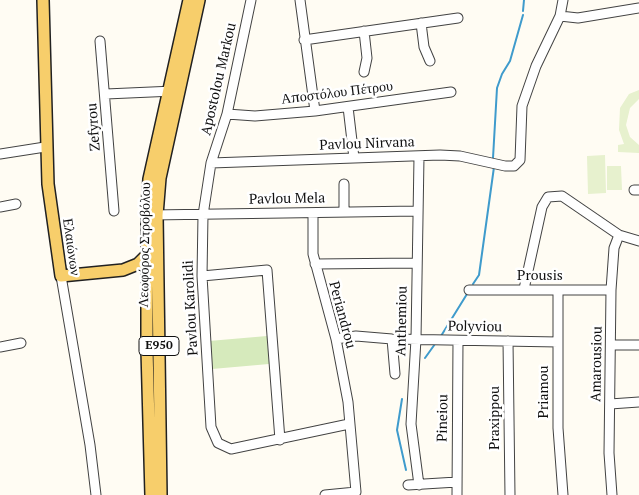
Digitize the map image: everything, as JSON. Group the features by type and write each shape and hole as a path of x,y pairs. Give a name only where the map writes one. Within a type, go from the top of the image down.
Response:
{"main road":[{"name":"Ελαιώνων","path":"43,0 45,147 53,229 61,276"},
{"name":"Λεωφόρος Στροβόλου","path":"173,91 188,0"},
{"name":"Λεωφόρος Στροβόλου","path":"151,495 155,476 150,179 173,91 200,0"},
{"name":"Λεωφόρος Στροβόλου","path":"152,215 146,256 146,281 155,476 161,495"},
{"path":"123,270 138,264 146,256"},
{"path":"61,276 123,270 135,272 146,281"},
{"name":"E950","path":"146,495 155,476"},
{"name":"E950","path":"155,476 165,495"}],"street":[{"name":"Apostolou Markou","path":"211,163 227,114 251,0"},
{"path":"300,0 315,111"},
{"path":"563,0 560,16 578,18 639,8"},
{"name":"Pavlou Nirvana","path":"211,163 460,156 505,166 514,166 520,160 522,106 533,72 560,16"},
{"path":"304,40 458,18"},
{"path":"421,23 424,47 430,61"},
{"path":"364,31 367,58 364,72"},
{"name":"Zefyrou","path":"100,41 106,94 114,211"},
{"path":"106,94 173,91"},
{"name":"Αποστόλου Πέτρου","path":"227,114 255,116 315,111 451,92"},
{"path":"348,107 354,158"},
{"path":"0,154 45,147"},
{"name":"Anthemiou","path":"419,157 416,339 411,424 419,485"},
{"name":"Pavlou Karolidi","path":"211,163 203,215 202,276 212,427 215,439 224,447 232,449 280,440"},
{"path":"344,184 344,212"},
{"path":"524,289 542,207 548,197 556,195 566,199 619,236 639,242"},
{"path":"0,207 16,204"},
{"name":"Pavlou Mela","path":"152,215 417,211"},
{"name":"Periandrou","path":"313,213 312,243 336,339 348,402 356,492 325,495"},
{"name":"Amarousiou","path":"612,495 609,453 611,290 614,248 619,236"},
{"path":"316,264 416,263"},
{"path":"202,276 267,270 280,440 349,424"},
{"name":"Ελαιώνων","path":"61,276 90,445 96,495"},
{"name":"Prousis","path":"469,290 611,290"},
{"name":"Priamou","path":"558,290 558,428 563,495"},
{"name":"Polyviou","path":"336,339 356,336 392,339 558,342"},
{"path":"392,339 395,374"},
{"name":"Pineiou","path":"457,495 458,340"},
{"name":"Praxippou","path":"508,341 510,495"},
{"path":"0,347 22,343"},
{"path":"611,344 639,345"},
{"path":"610,404 639,402"},
{"path":"408,485 456,482"}],"green space":[{"path":"639,90 639,99 630,108 626,125 630,137 639,145 639,153 618,152 618,145 624,144 619,130 620,108 629,94"},
{"path":"605,155 606,193 588,194 587,156"},
{"path":"607,166 621,166 622,190 607,190"},
{"path":"267,336 269,364 212,369 209,341"}],"waterway":[{"path":"523,11 524,0"},
{"path":"493,158 497,88 502,74 510,61 523,15"},
{"path":"473,284 479,275 494,167"},
{"path":"441,336 467,294"},
{"path":"425,358 435,344"},
{"path":"402,399 397,430 406,470"}]}
